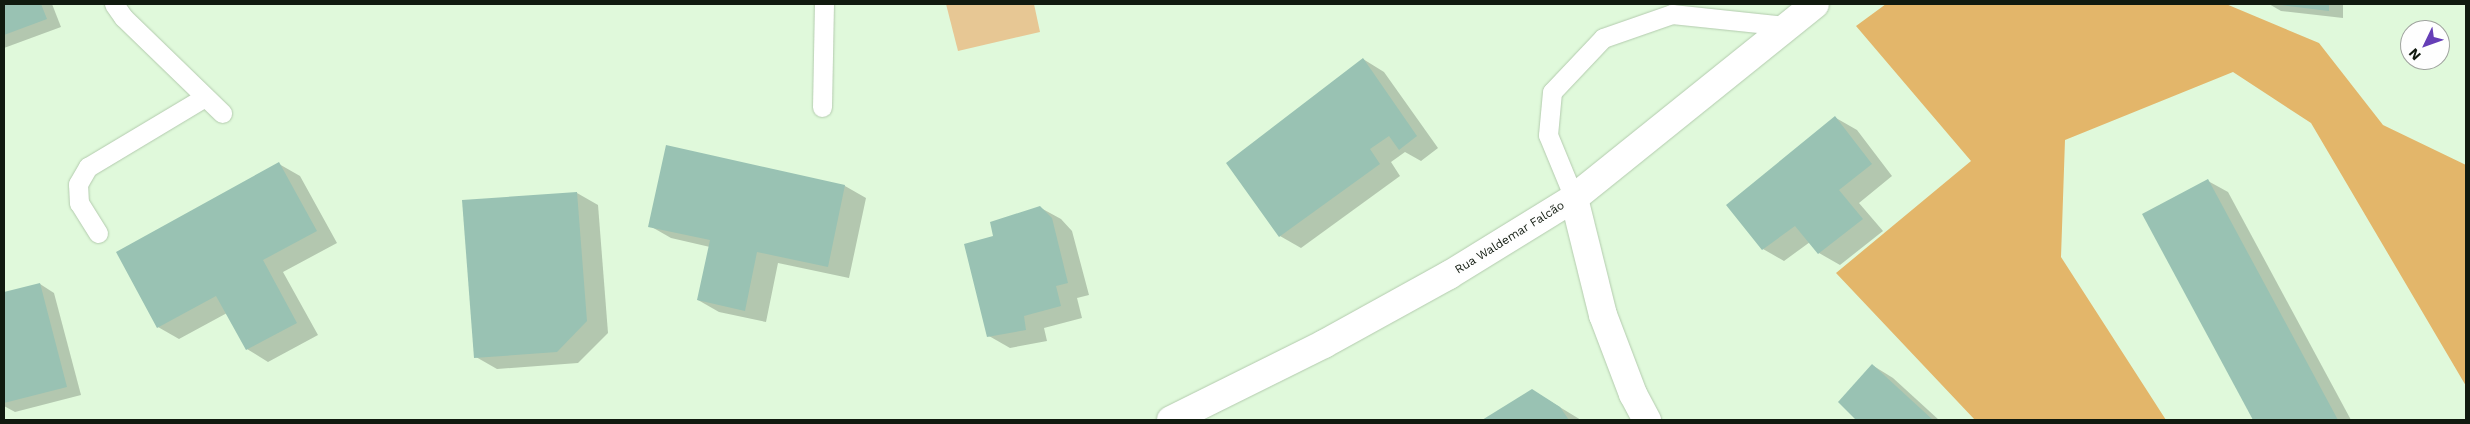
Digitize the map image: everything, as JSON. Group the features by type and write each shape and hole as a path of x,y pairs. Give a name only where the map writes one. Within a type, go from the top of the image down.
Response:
{"street":[{"name":"Rua Waldemar Falcão","path":"1171,420 1324,344 1448,275 1574,198 1815,4"},
{"path":"1574,198 1603,315 1633,394 1647,420"}],"lane":[{"path":"114,4 123,17 222,113"},
{"path":"822,108 824,4"},
{"path":"1574,198 1548,135 1552,92 1604,38 1667,9 1788,26"},
{"path":"98,233 79,203 78,184 88,167 205,97"}],"shaded area":[{"path":"946,4 1034,4 1040,32 958,51"},
{"path":"1886,4 2226,4 2319,43 2383,125 2466,165 2466,386 2311,123 2233,72 2065,140 2061,257 2166,420 1975,420 1836,273 1971,161 1856,26"}],"building":[{"path":"4,4 41,4 47,19 4,35"},
{"path":"2329,4 2329,11 2281,5"},
{"path":"1363,58 1417,136 1399,150 1389,136 1370,149 1380,164 1279,237 1226,163"},
{"path":"1835,116 1872,164 1839,190 1863,219 1818,254 1795,226 1762,250 1726,205"},
{"path":"666,145 845,185 828,267 757,252 745,311 697,300 710,240 648,227"},
{"path":"279,162 317,231 263,260 297,323 246,350 216,296 157,328 116,252"},
{"path":"2208,179 2338,420 2253,420 2142,214"},
{"path":"577,192 587,321 557,352 474,358 462,200"},
{"path":"1040,206 1052,218 1068,283 1056,286 1061,306 1024,316 1026,330 987,337 964,244 993,236 990,222"},
{"path":"40,283 67,387 4,403 4,292"},
{"path":"1872,364 1933,420 1856,420 1838,402"},
{"path":"1532,389 1560,407 1569,420 1482,420"}]}
